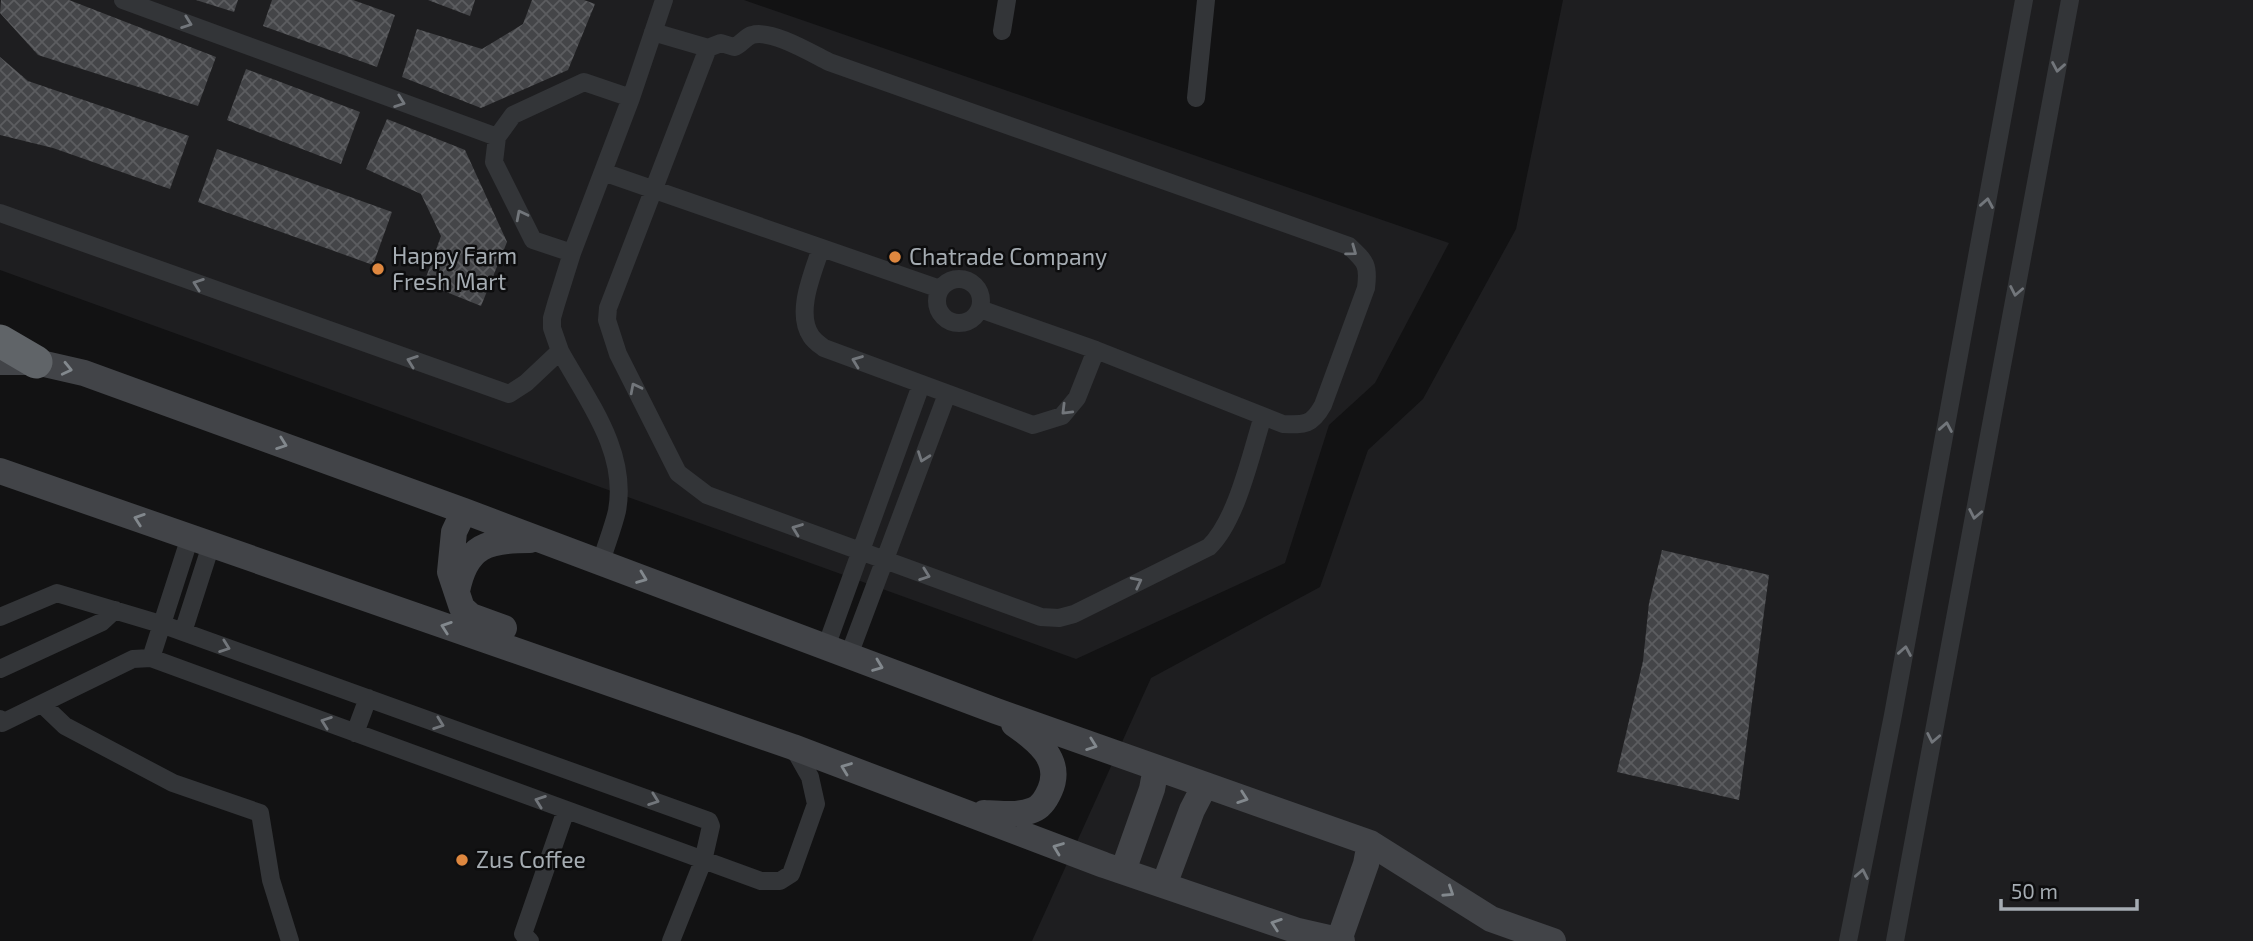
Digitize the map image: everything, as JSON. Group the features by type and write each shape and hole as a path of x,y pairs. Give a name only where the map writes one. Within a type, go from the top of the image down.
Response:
{"highway":[{"path":"0,341 36,362"}],"street":[{"path":"123,0 497,137"},
{"path":"601,562 617,510 618,466 609,439 560,351 552,328 552,318 572,253 631,98 663,0"},
{"path":"1002,31 1007,0"},
{"path":"1196,98 1206,0"},
{"path":"1848,941 1893,715 2024,0"},
{"path":"1895,941 2070,0"},
{"path":"653,32 708,48 721,44 734,47 752,35 763,34 829,62 1349,246 1364,260 1368,271 1366,288 1324,405 1316,418 1302,425 1283,424 1096,350 980,309"},
{"path":"708,48 608,308 607,320 618,354 678,473 707,495 1041,617 1059,618 1074,614 1209,547 1219,537 1228,520 1263,416"},
{"path":"572,253 533,240 494,162 497,137 513,115 584,82 631,98"},
{"path":"603,172 940,289"},
{"path":"0,213 509,394 560,351"},
{"path":"821,248 808,291 804,318 811,337 824,348 921,386 1033,425 1048,422 1062,416 1077,398 1096,350"},
{"path":"953,280 969,282 979,293 980,309 965,323 950,321 941,314 937,305 940,289 953,280"},
{"path":"0,362 36,362 84,373 464,511 996,711 1370,843 1408,864 1491,919 1553,941"},
{"path":"838,651 861,553 921,386"},
{"path":"838,651 883,560 947,394"},
{"path":"0,471 793,747 961,812 1298,931 1340,941 1366,864 1370,843"},
{"path":"464,511 454,532 450,572 461,608 471,616 661,688 675,695 696,713"},
{"path":"457,593 465,565 476,551 502,540 542,541"},
{"path":"151,658 161,624 200,541"},
{"path":"183,632 200,541"},
{"path":"0,617 57,593 161,624 709,821 711,827 703,861 671,941"},
{"path":"0,669 103,622 115,610"},
{"path":"1,722 43,705 133,659 151,658 761,881 780,881 791,874 816,804 810,777 793,747"},
{"path":"355,733 368,698"},
{"path":"43,705 65,726 173,783 260,813 271,880 290,941"},
{"path":"961,812 1009,814 1035,810 1046,799 1052,786 1052,759 1028,734 996,711"},
{"path":"1123,871 1152,789 1156,768"},
{"path":"1164,885 1192,810 1206,785"},
{"path":"530,941 523,934 566,810"}],"shaded area":[{"path":"0,0 744,0 1449,243 1375,383 1329,425 1285,563 1076,659 0,270"},
{"path":"1563,0 2253,0 2253,941 1032,941 1151,678 1320,587 1368,450 1423,399 1516,229"}],"building":[{"path":"1,0 69,0 216,57 198,106 38,55 0,13"},
{"path":"196,0 238,0 234,12"},
{"path":"272,0 353,0 395,15 377,67 263,26"},
{"path":"428,0 475,0 470,16"},
{"path":"532,0 584,0 595,4 568,70 481,108 402,77 417,29 482,49 523,24"},
{"path":"0,57 28,81 189,136 170,189 53,148 0,135"},
{"path":"246,69 360,112 341,164 227,120"},
{"path":"387,119 465,150 507,242 481,306 424,283 441,236 421,194 366,169"},
{"path":"217,149 392,212 373,265 198,202"},
{"path":"1662,550 1769,575 1739,800 1617,772 1643,661 1649,603"}],"place":[{"name":"Chatrade Company","path":"895,257"},
{"name":"Happy Farm Fresh Mart","path":"378,269"},
{"name":"Zus Coffee","path":"462,860"}]}
